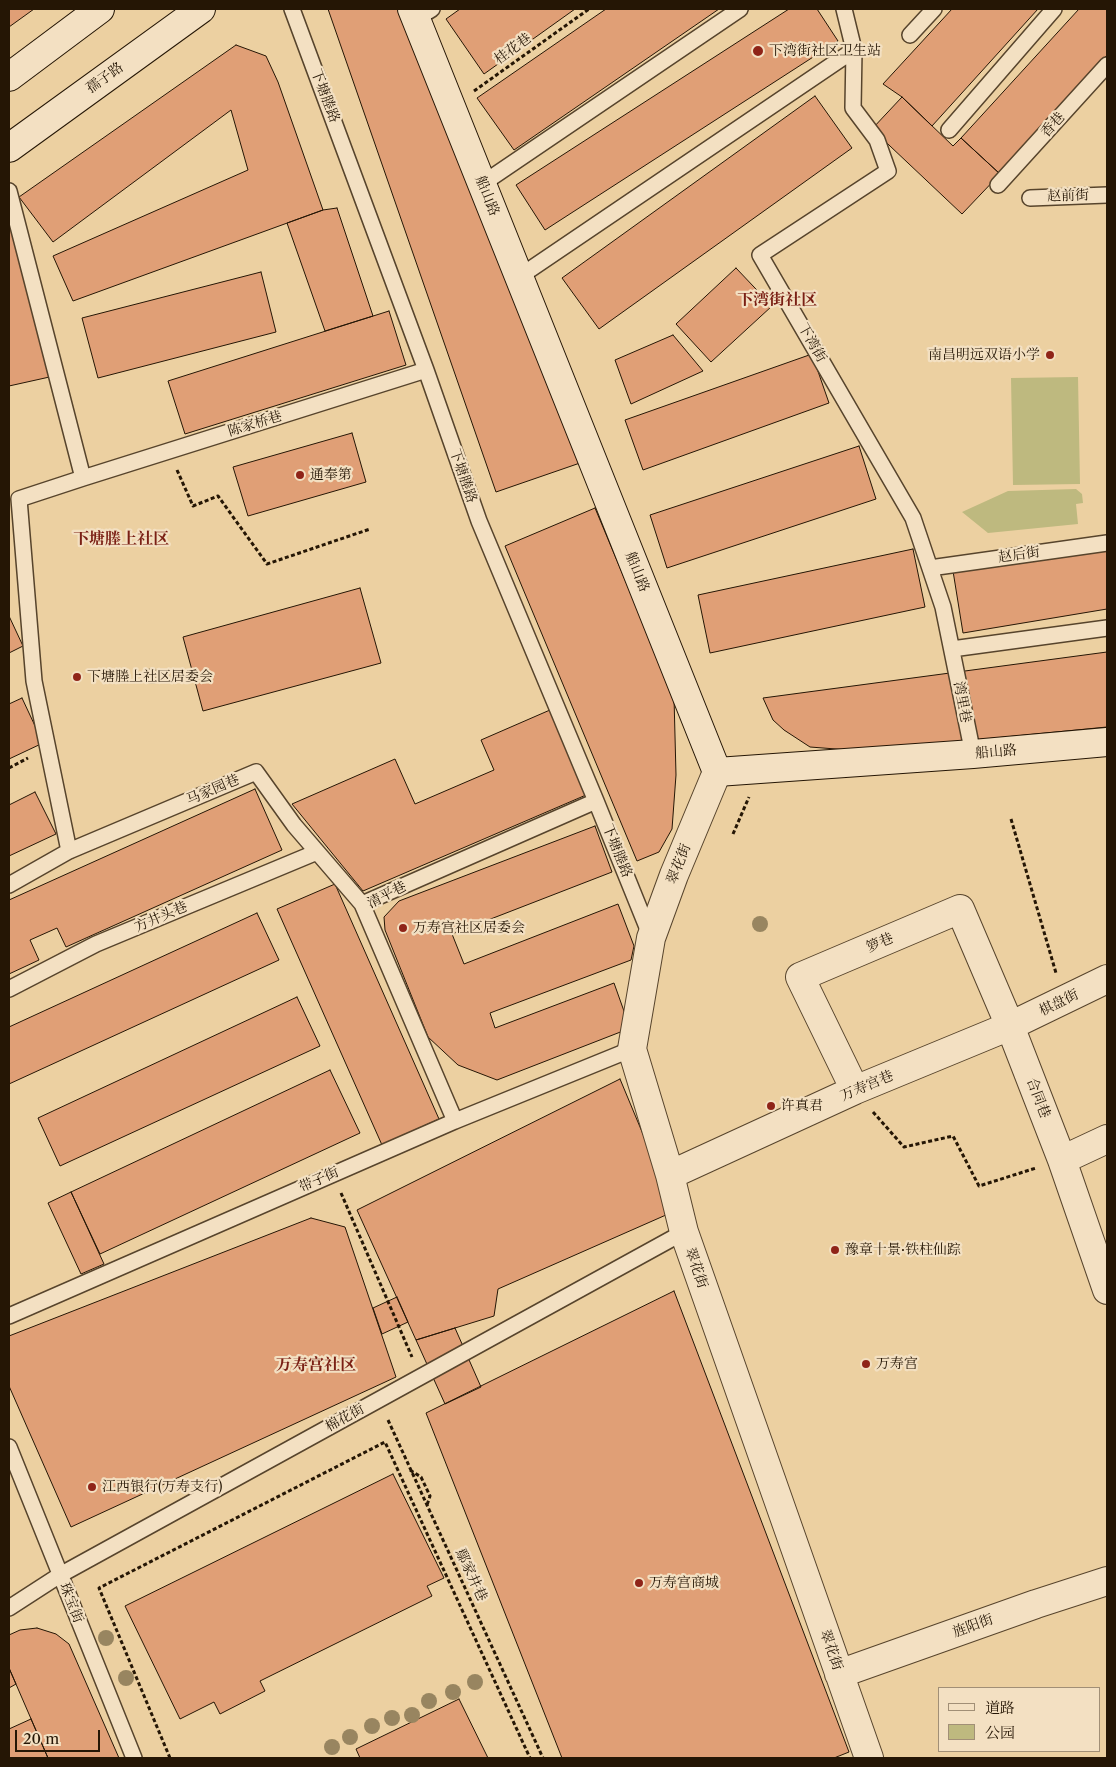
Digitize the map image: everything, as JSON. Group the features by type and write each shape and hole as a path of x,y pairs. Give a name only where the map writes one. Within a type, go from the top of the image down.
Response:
{"street":[{"path":"9,77 100,9"},
{"name":"孺子路","path":"9,148 201,9"},
{"name":"船山路","path":"420,12 451,107 717,772 973,754 1107,742"},
{"name":"翠花街","path":"717,772 684,879 651,938 632,1049 670,1175 684,1232 869,1758"},
{"name":"箩巷","path":"855,1090 800,977 960,909"},
{"name":"合同巷","path":"960,909 1010,1026 1062,1160 1107,1290"},
{"name":"棋盘街","path":"1010,1026 1107,979"},
{"name":"万寿宫巷","path":"670,1175 855,1090 1010,1026"},
{"path":"1062,1160 1107,1140"},
{"name":"旌阳街","path":"839,1674 1107,1580"}],"lane":[{"name":"下塘塍路","path":"292,9 426,370 479,521 651,938"},
{"path":"482,184 740,9"},
{"name":"下湾街","path":"844,9 854,50 853,108 877,140 888,170 760,255 913,518 943,607 952,649"},
{"path":"910,36 934,9"},
{"path":"950,130 1054,9"},
{"path":"519,277 854,50"},
{"name":"香巷","path":"998,185 1107,65"},
{"path":"9,191 83,478"},
{"name":"赵前街","path":"1030,198 1107,195"},
{"name":"陈家桥巷","path":"70,852 34,681 19,499 426,370"},
{"name":"赵后街","path":"930,568 1107,543"},
{"path":"952,649 1107,628"},
{"name":"湾里巷","path":"952,649 973,754"},
{"name":"马家园巷","path":"9,885 70,852 256,772 294,825 362,904"},
{"name":"清平巷","path":"455,1121 362,904 596,801"},
{"name":"方井头巷","path":"9,989 96,944 317,852"},
{"name":"带子街","path":"9,1316 455,1121 632,1049"},
{"name":"棉花街","path":"9,1608 60,1576 684,1232"},
{"name":"珠宝街","path":"9,1447 134,1758"}],"path":[{"name":"桂花巷","path":"451,107 589,9"},
{"path":"169,451 193,506 218,496 267,564 370,529"},
{"path":"733,834 761,769"},
{"path":"1012,819 1064,1000"},
{"path":"855,1090 904,1147 953,1136 979,1186 1062,1160"},
{"path":"333,1174 421,1377"},
{"name":"鄢家井巷","path":"378,1400 543,1758"},
{"path":"170,1758 99,1588 385,1442 530,1758"},
{"path":"410,1470 421,1477 430,1496 427,1506"}],"green space":[{"path":"1078,377 1080,484 1013,485 1011,378"},
{"path":"1076,489 1082,494 1083,503 1076,504 1078,524 988,533 962,512 1008,491"}],"building":[{"path":"9,9 34,9 9,27"},
{"path":"328,9 400,9 580,463 496,492"},
{"path":"460,9 575,9 484,74 446,19"},
{"path":"606,9 719,9 514,150 477,98"},
{"path":"789,9 817,9 838,41 545,230 516,185"},
{"path":"952,9 1038,9 932,126 902,97 883,84"},
{"path":"1079,9 1107,9 1107,55 1000,174 961,138"},
{"path":"236,45 266,56 278,82 323,210 73,301 53,256 248,170 231,110 53,242 19,197"},
{"path":"815,96 852,148 599,329 562,278"},
{"path":"902,97 953,146 961,138 1000,174 962,214 872,129"},
{"path":"337,208 373,316 325,331 287,223 323,210"},
{"path":"17,220 54,376 9,386 9,222"},
{"path":"736,268 772,306 711,362 676,324"},
{"path":"261,272 276,332 98,378 82,318"},
{"path":"389,311 406,365 185,434 168,381"},
{"path":"673,335 703,371 631,404 615,360"},
{"path":"812,354 829,403 643,470 625,420"},
{"name":"通奉第","path":"352,433 366,482 248,516 233,467"},
{"path":"859,446 876,499 667,568 650,515"},
{"path":"595,508 674,697 676,775 672,829 659,852 637,861 505,546"},
{"path":"1107,546 1107,609 963,633 953,571"},
{"path":"913,549 925,607 710,653 698,595"},
{"path":"360,588 381,663 203,711 183,637"},
{"path":"9,616 23,646 9,653"},
{"path":"1107,652 1107,727 862,751 810,747 784,730 773,720 763,698"},
{"path":"22,698 43,743 9,759 9,704"},
{"path":"550,710 586,795 363,891 292,804 395,759 415,804 494,770 481,740"},
{"path":"255,789 282,850 66,947 57,928 30,940 39,960 9,974 9,900"},
{"path":"35,792 56,834 9,856 9,805"},
{"path":"595,826 612,872 452,934 464,964 618,904 634,946 631,960 490,1013 495,1028 614,983 625,1014 623,1031 497,1080 458,1065 428,1037 385,930 384,917 399,901"},
{"path":"335,884 439,1119 382,1145 277,909"},
{"path":"257,913 279,960 9,1084 9,1027"},
{"path":"297,997 320,1046 60,1166 38,1118"},
{"path":"330,1070 360,1133 100,1254 71,1192"},
{"path":"620,1079 675,1211 498,1289 494,1316 416,1340 357,1210"},
{"path":"71,1192 104,1264 81,1274 48,1203"},
{"path":"311,1218 345,1227 396,1377 71,1527 9,1386 9,1336"},
{"name":"万寿宫商城","path":"674,1291 849,1752 834,1758 562,1758 426,1413"},
{"path":"397,1297 408,1322 382,1334 373,1308"},
{"path":"455,1328 481,1387 445,1404 416,1340"},
{"path":"393,1474 444,1578 427,1586 432,1596 260,1681 265,1691 220,1714 214,1702 180,1719 125,1606"},
{"path":"37,1628 56,1634 69,1644 119,1758 48,1758 9,1668 9,1635 20,1630"},
{"path":"9,1668 16,1684 9,1688"},
{"path":"459,1699 488,1758 360,1758 356,1749"},
{"path":"31,1719 48,1758 9,1758 9,1729"}],"place":[{"name":"下湾街社区卫生站","path":"758,51"},
{"name":"南昌明远双语小学","path":"1050,355"},
{"name":"通奉第","path":"300,475"},
{"name":"下塘塍上社区居委会","path":"77,677"},
{"name":"万寿宫社区居委会","path":"403,928"},
{"name":"许真君","path":"771,1106"},
{"name":"豫章十景·铁柱仙踪","path":"835,1250"},
{"name":"万寿宫","path":"866,1364"},
{"name":"江西银行(万寿支行)","path":"92,1487"},
{"name":"万寿宫商城","path":"639,1583"}],"district":[{"name":"下湾街社区","path":"777,300"},
{"name":"下塘塍上社区","path":"121,539"},
{"name":"万寿宫社区","path":"316,1365"}]}
